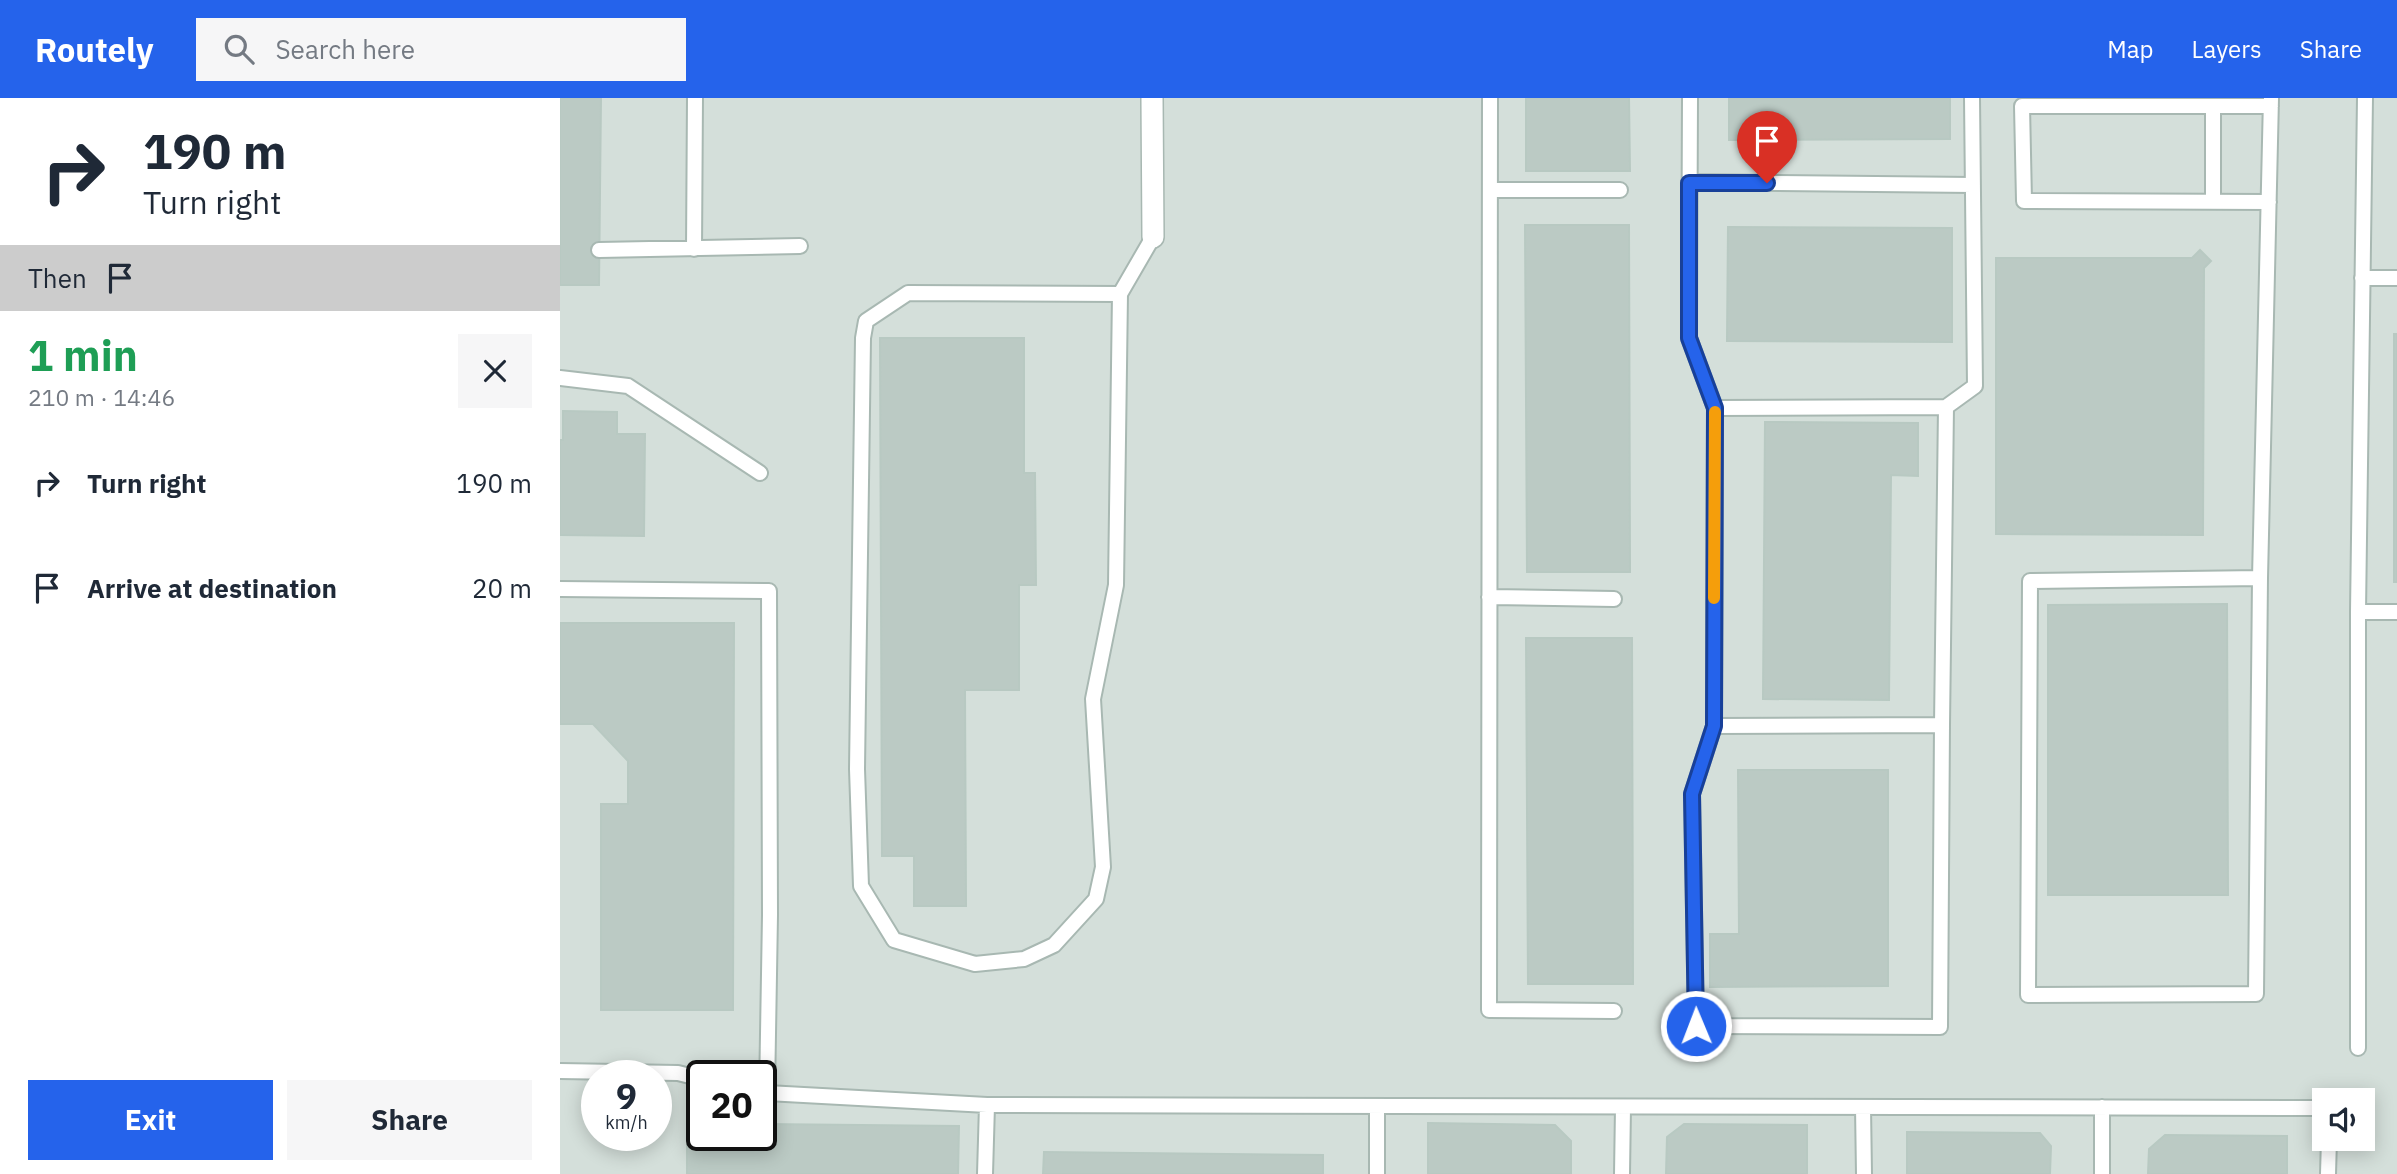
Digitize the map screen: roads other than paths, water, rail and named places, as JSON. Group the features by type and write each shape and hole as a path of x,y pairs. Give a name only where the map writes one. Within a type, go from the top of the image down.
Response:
{"street":[{"path":"1152,98 1153,237"}],"lane":[{"path":"694,249 695,98"},
{"path":"1490,98 1489,1010 1614,1011"},
{"path":"1690,98 1689,338 1715,408 1714,726 1692,794 1696,1026 1940,1027 1946,407"},
{"path":"1715,408 1946,407 1975,386 1972,98"},
{"path":"2358,1048 2358,612 2365,98"},
{"path":"2260,578 2030,581 2028,995 2256,994 2260,578 2269,202 2271,102 2213,106 2022,106 2024,201 2269,202"},
{"path":"2213,106 2213,202"},
{"path":"1689,183 1973,185"},
{"path":"1490,190 1620,190"},
{"path":"1120,293 908,293 866,321 863,338 857,769 861,886 894,940 975,964 1024,959 1054,945 1096,899 1104,867 1093,699 1116,585 1120,293 1153,237"},
{"path":"599,250 800,246"},
{"path":"2362,278 2397,278"},
{"path":"560,378 628,386 760,473"},
{"path":"560,589 769,591 770,915 765,1060"},
{"path":"1489,597 1614,599"},
{"path":"2358,612 2397,612"},
{"path":"1714,726 1942,725"},
{"path":"560,1071 686,1075"},
{"path":"777,1094 987,1105 2312,1108"},
{"path":"985,1174 987,1105"},
{"path":"1377,1106 1377,1174"},
{"path":"1622,1174 1623,1107"},
{"path":"1863,1107 1864,1174"},
{"path":"2102,1107 2102,1174"},
{"path":"2328,1174 2329,1151"}]}
